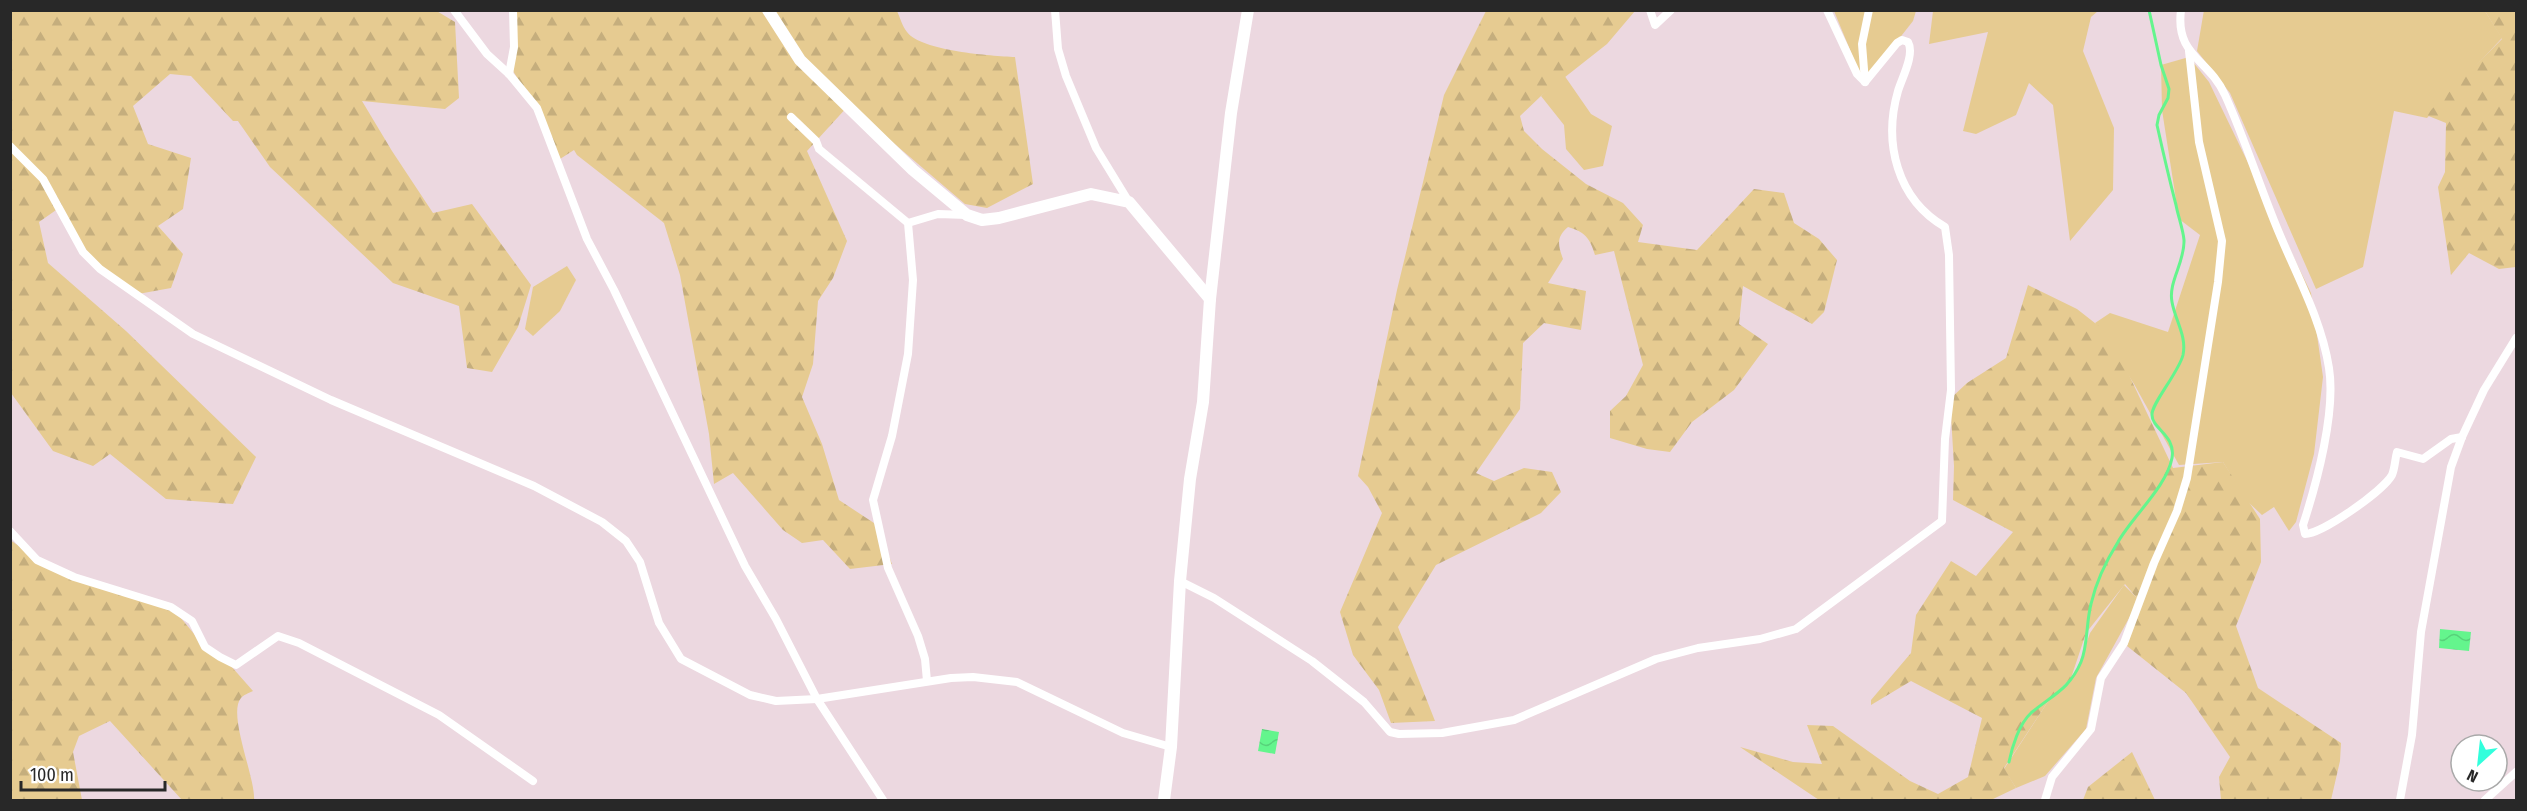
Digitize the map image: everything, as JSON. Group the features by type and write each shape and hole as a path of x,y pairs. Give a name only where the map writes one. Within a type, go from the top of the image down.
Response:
{"street":[{"path":"454,10 487,54 509,74 537,108 587,239 614,290 740,556 776,619 817,699 883,801"},
{"path":"509,74 514,47 513,10"},
{"path":"768,10 800,60 913,170 967,215"},
{"path":"1055,10 1058,49 1066,75 1096,148 1129,202 1210,299"},
{"path":"1164,801 1171,747 1180,580 1190,479 1203,402 1210,299 1231,113 1248,10"},
{"path":"1650,10 1655,25 1671,10"},
{"path":"1827,10 1857,74 1865,82"},
{"path":"1865,82 1862,45 1869,10"},
{"path":"2181,10 2183,42 2189,51 2210,70 2225,94 2276,225 2318,323 2329,370 2327,418 2321,456 2303,525 2304,534 2313,534 2320,530 2372,494 2391,475 2397,452 2423,459 2451,439 2462,437"},
{"path":"1180,580 1214,598 1312,661 1364,702 1390,732 1399,734 1442,733 1514,720 1656,659 1698,648 1761,639 1796,629 1820,612 1942,521 1945,439 1951,390 1949,255 1945,227 1928,217 1909,193 1901,179 1892,148 1897,94 1910,52 1908,42 1902,40 1897,43 1865,82"},
{"path":"2046,801 2052,777 2091,729 2101,678 2124,643 2154,563 2177,511 2187,478 2217,293 2222,242 2199,142 2189,51"},
{"path":"791,117 816,141 819,149 908,223 913,280 908,354 892,436 873,500 888,568 918,636 925,659 927,681"},
{"path":"10,146 43,179 83,252 100,269 193,334 331,400 534,486 602,522 632,548 640,562 659,622 681,659 750,695 776,701 817,699 927,681 973,677 1017,682 1123,733 1171,747"},
{"path":"908,223 938,214 967,215 982,219 999,218 1091,194 1129,202"},
{"path":"2400,801 2412,735 2423,620 2451,467 2484,390 2517,338"},
{"path":"10,531 37,560 74,577 171,607 192,621 205,646 220,657 237,665 278,636 299,643 440,715 533,781"},
{"path":"2485,801 2517,771"}],"green space":[{"path":"435,10 455,22 459,98 445,109 362,101 433,213 472,204 531,285 518,327 492,372 467,368 459,306 393,283 270,167 238,121 233,121 191,76 170,74 133,106 148,144 191,158 183,209 158,226 183,254 171,288 138,294 83,252 59,208 39,222 48,263 126,331 256,457 233,504 166,499 110,454 93,466 53,451 11,393 10,11"},
{"path":"513,10 897,11 907,32 927,44 958,51 1015,57 1033,184 987,208 965,204 849,105 807,151 847,241 833,278 818,301 813,364 802,397 822,444 839,500 877,525 892,564 850,569 823,540 802,543 783,530 733,473 714,484 709,434 680,275 664,223 577,155 574,150 560,159 538,112 510,66"},
{"path":"2204,10 2485,11 2502,38 2427,118 2394,111 2363,267 2316,289 2230,93 2197,51"},
{"path":"1486,11 1635,11 1607,44 1541,96 1520,116 1524,131 1542,149 1586,184 1623,203 1643,225 1638,242 1697,250 1754,189 1784,193 1794,223 1819,239 1837,260 1824,312 1812,324 1743,286 1739,324 1768,344 1734,390 1692,422 1670,452 1647,449 1610,438 1610,411 1626,396 1643,365 1614,251 1595,255 1589,240 1579,231 1568,227 1561,234 1559,242 1563,259 1548,283 1586,291 1581,330 1544,323 1523,343 1520,409 1476,473 1494,481 1524,468 1552,472 1561,492 1541,513 1436,565 1398,627 1435,721 1391,723 1379,690 1353,655 1340,612 1382,513 1368,487 1358,476 1397,290 1444,95"},
{"path":"1834,11 1916,11 1913,21 1865,82"},
{"path":"1933,11 2098,11 2091,17 2083,51 2114,128 2113,190 2070,241 2053,105 2029,83 2016,115 1976,134 1963,131 1988,32 1929,44"},
{"path":"2485,11 2516,11 2516,267 2499,269 2469,253 2451,275 2438,187 2445,172 2446,123 2426,115 2502,39"},
{"path":"2189,57 2209,82 2311,293 2323,377 2314,454 2296,522 2289,531 2274,507 2262,515 2246,500 2223,462 2179,465 2134,384 2095,323 2110,313 2168,332 2200,235 2179,219 2162,110 2161,65"},
{"path":"1564,75 1591,114 1612,126 1603,166 1584,170 1566,149 1564,125 1541,96"},
{"path":"567,266 576,280 560,311 533,336 525,329 533,287"},
{"path":"2028,285 2077,309 2100,327 2129,375 2173,468 2223,462 2260,519 2261,562 2236,626 2258,688 2341,743 2340,761 2331,800 2221,800 2219,777 2230,757 2186,693 2127,646 2141,603 2125,584 2086,633 2071,678 2049,700 2004,768 2016,788 1991,800 1819,800 1740,747 1793,762 1822,764 1807,725 1833,726 1910,781 1938,794 1968,777 1982,718 1911,681 1871,705 1871,700 1911,653 1916,615 1951,561 1976,576 2013,532 1953,500 1954,466 1950,399 1967,383 2006,358"},
{"path":"10,540 46,564 175,611 205,647 231,666 253,691 241,698 237,718 254,800 182,800 110,721 79,736 73,752 82,800 11,800"},
{"path":"2124,585 2139,600 2096,678 2086,729 2045,776 2016,788 2004,769 2049,700 2075,675 2090,633"},
{"path":"2132,752 2155,800 2083,800 2088,787"}],"water":[{"path":"2440,629 2471,632 2469,651 2439,648"},
{"path":"1262,729 1279,732 1275,754 1258,751"}],"waterway":[{"path":"2009,762 2023,723 2031,713 2065,686 2081,662 2091,604 2102,572 2124,532 2163,479 2172,458 2171,444 2153,420 2152,415 2156,403 2183,355 2183,341 2171,294 2184,248 2184,240 2157,125 2159,115 2168,98 2169,89 2161,65 2149,10"}]}
